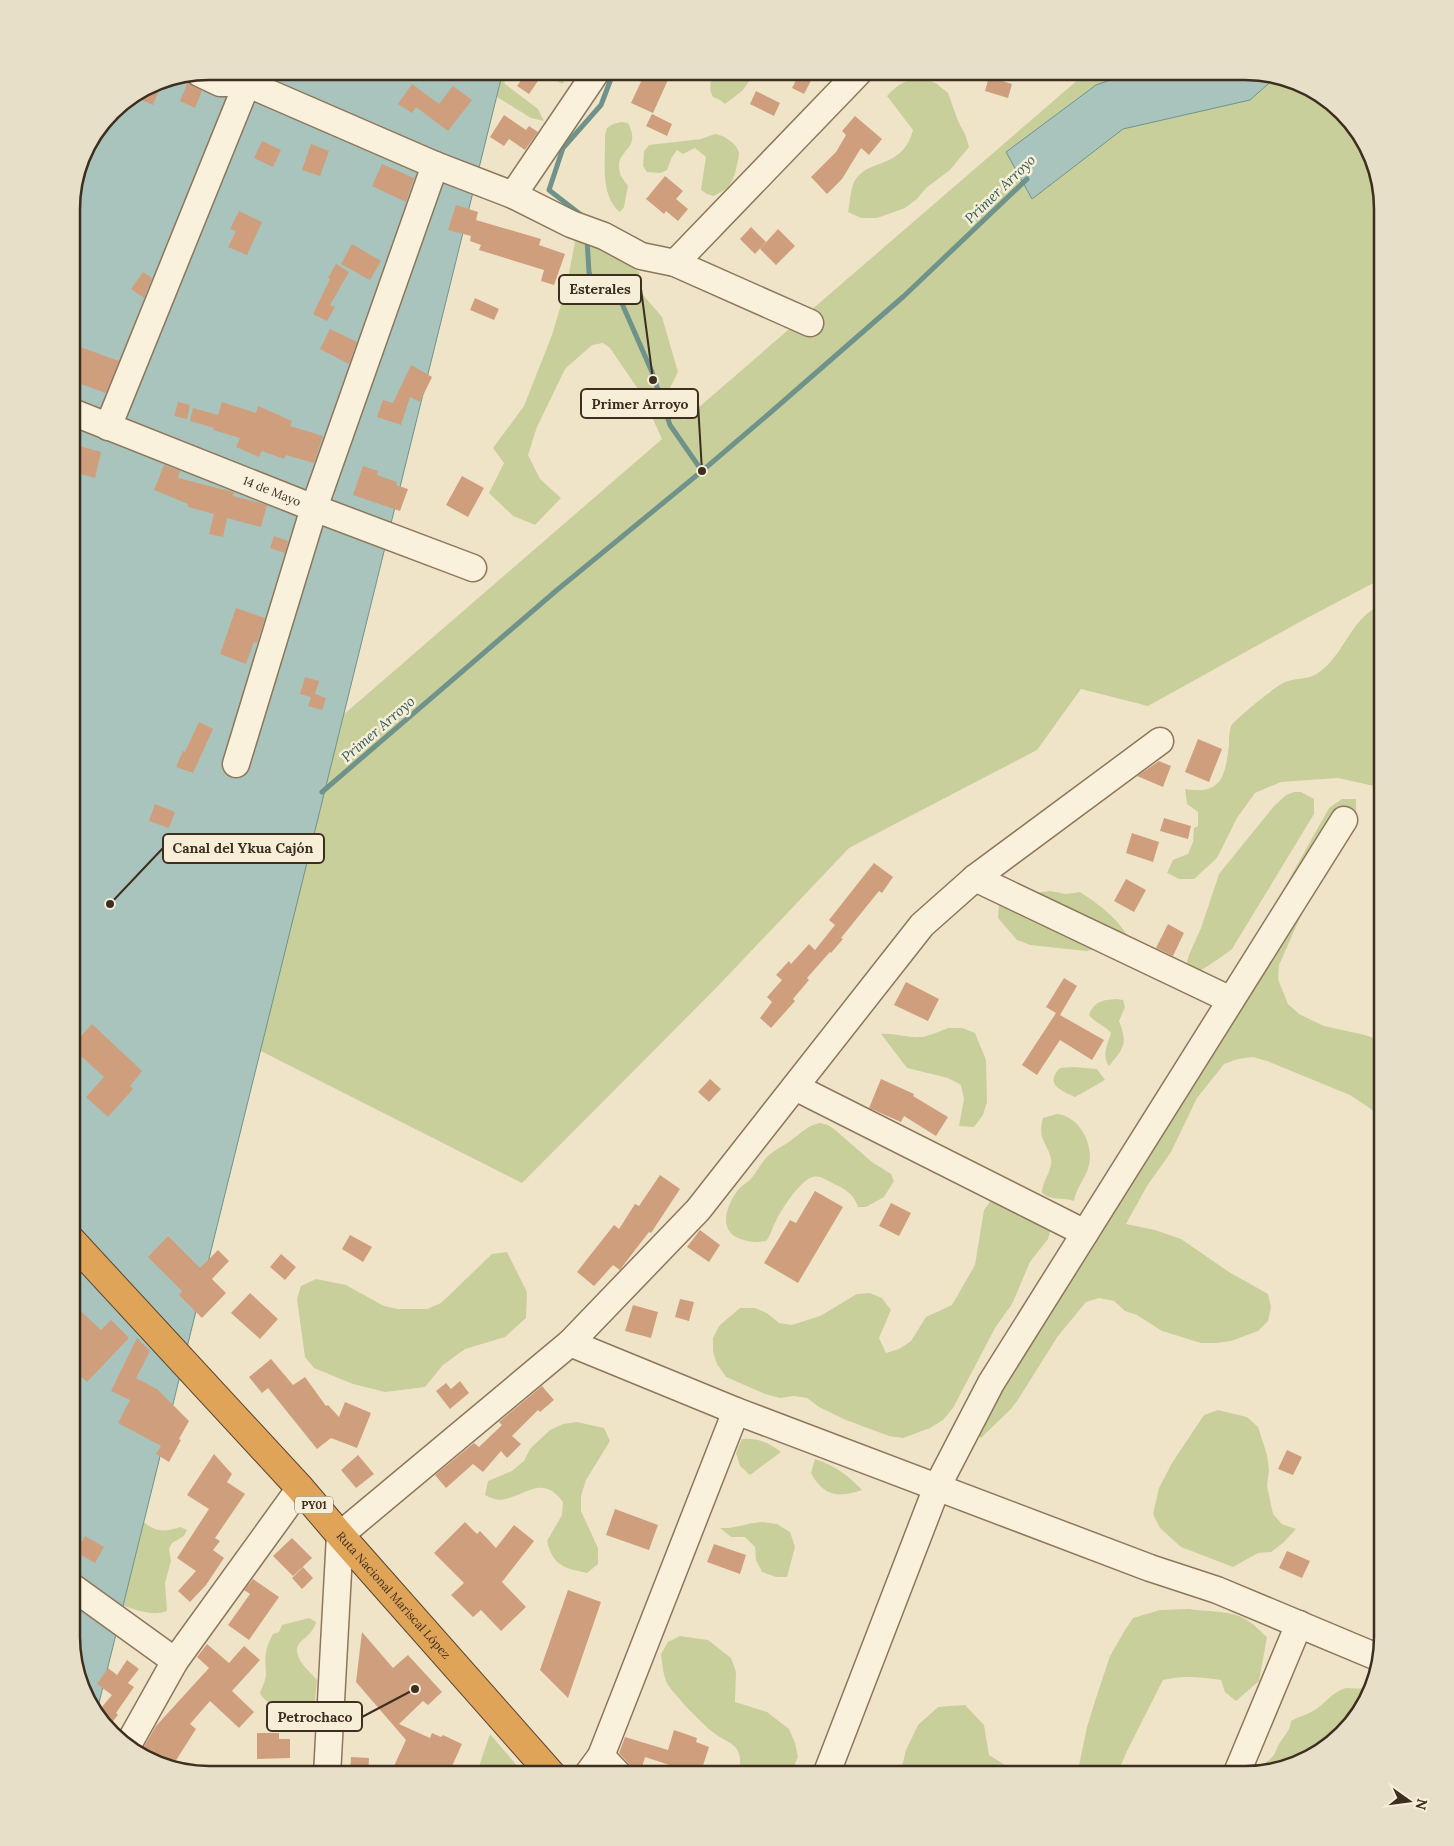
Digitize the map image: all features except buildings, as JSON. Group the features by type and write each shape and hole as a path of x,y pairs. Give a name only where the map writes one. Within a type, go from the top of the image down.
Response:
{"highway":[{"name":"Ruta Nacional Mariscal López","path":"80,1250 300,1488 544,1766"}],"street":[{"path":"214,80 220,83 229,80"},
{"path":"108,428 243,80"},
{"path":"256,80 435,165 513,195 571,224 604,236 641,256 674,263 810,323"},
{"path":"513,195 591,80"},
{"path":"674,263 851,80"},
{"path":"236,764 314,508 435,165"},
{"name":"14 de Mayo","path":"80,416 314,508 473,568"},
{"path":"327,1766 340,1535 570,1343 698,1210 922,925 975,878 1160,741"},
{"path":"829,1766 937,1487 991,1383 1344,820"},
{"path":"975,878 1232,1000"},
{"path":"795,1087 1085,1233"},
{"path":"570,1343 736,1410 937,1487 1150,1568 1217,1590 1373,1655"},
{"path":"603,1766 736,1410"},
{"path":"131,1739 175,1661 300,1488"},
{"path":"80,1592 175,1661"},
{"path":"1240,1766 1299,1624"}],"green space":[{"path":"504,80 505,84 538,109 544,121 531,118 471,81"},
{"path":"556,80 565,80 562,84"},
{"path":"750,80 742,91 725,104 713,97 710,87 711,81"},
{"path":"909,80 928,80 948,93 969,147 950,170 926,188 917,199 905,208 877,218 861,218 848,212 852,188 858,176 865,170 892,158 900,152 908,143 913,130 887,96"},
{"path":"1078,80 1111,80 1096,85 1032,199 1123,129 1250,100 1270,82 1302,93 1330,112 1342,124 1361,152 1372,184 1374,209 1374,583 1148,706 1081,689 1037,750 849,848 719,985 522,1183 136,988 305,748 662,439 642,395 610,348 603,343 592,345 565,369 537,427 528,455 540,479 561,498 535,525 513,516 489,493 504,463 493,448 524,406 552,335 566,288 577,232 612,249 640,273 632,282 662,317 678,372 670,388 684,420"},
{"path":"621,122 628,123 632,132 632,139 620,159 619,165 621,175 628,186 624,207 620,212 613,205 606,186 605,135 607,128"},
{"path":"715,134 729,140 736,146 739,153 735,174 731,183 714,196 701,190 706,157 695,148 683,154 677,150 667,170 661,173 647,172 643,166 644,151 649,145 701,139"},
{"path":"1374,609 1374,786 1338,778 1281,782 1255,793 1237,818 1217,858 1194,879 1179,879 1167,873 1173,860 1188,854 1193,842 1194,828 1198,826 1198,812 1187,804 1185,789 1206,789 1219,782 1226,767 1231,726 1256,703 1283,683 1307,678 1322,670 1337,653 1356,625"},
{"path":"1301,792 1314,799 1314,814 1232,949 1201,970 1188,968 1189,955 1201,928 1219,874 1274,806 1286,795"},
{"path":"1342,799 1356,799 1356,815 1347,840 1303,911 1279,965 1278,979 1288,1004 1299,1014 1324,1026 1374,1038 1374,1111 1350,1095 1267,1061 1253,1057 1238,1059 1224,1064 1197,1098 1171,1152 1147,1186 1126,1224 1155,1230 1181,1239 1229,1272 1268,1294 1271,1307 1268,1321 1258,1331 1231,1341 1201,1343 1162,1331 1137,1315 1125,1311 1114,1301 1099,1298 1086,1302 1058,1336 1011,1409 981,1438 972,1427 1129,1157 1176,1063 1192,1039 1212,1017 1329,808"},
{"path":"1050,891 1066,894 1080,892 1115,920 1130,942 1086,951 1030,945 1017,940 998,918 999,904 1010,896"},
{"path":"1116,999 1123,1000 1125,1007 1119,1021 1124,1041 1118,1055 1109,1066 1105,1054 1111,1033 1089,1015 1096,1004"},
{"path":"948,1028 962,1028 975,1033 986,1060 987,1102 983,1115 974,1127 959,1126 964,1099 961,1085 948,1078 907,1068 881,1034 921,1037"},
{"path":"1060,1068 1097,1069 1105,1080 1075,1097 1064,1092 1054,1083 1055,1074"},
{"path":"1057,1114 1065,1116 1078,1125 1087,1140 1089,1148 1089,1165 1074,1201 1053,1198 1042,1193 1051,1159 1042,1136 1041,1125 1043,1118"},
{"path":"820,1123 834,1129 872,1162 891,1174 894,1181 884,1197 866,1207 858,1207 846,1190 824,1179 813,1177 803,1183 792,1196 766,1241 751,1242 736,1237 727,1227 726,1215 731,1201 738,1190 750,1180 764,1161 777,1149 806,1129"},
{"path":"992,1199 1052,1225 1048,1239 1030,1262 1012,1304 995,1328 953,1408 943,1420 930,1428 903,1438 889,1436 846,1420 819,1407 807,1398 794,1396 780,1398 765,1394 726,1377 717,1364 713,1352 713,1338 719,1326 740,1308 755,1308 767,1313 779,1323 792,1325 820,1316 857,1294 870,1293 882,1298 891,1310 879,1338 886,1353 899,1349 911,1341 926,1317 952,1305 975,1265 984,1210"},
{"path":"507,1252 527,1292 526,1318 505,1337 465,1349 443,1365 425,1387 385,1392 353,1384 314,1368 305,1357 297,1299 301,1286 316,1279 346,1285 384,1306 398,1309 427,1309 441,1303 492,1254"},
{"path":"1218,1410 1247,1417 1258,1427 1267,1455 1269,1470 1267,1486 1273,1514 1282,1524 1296,1529 1283,1543 1271,1552 1258,1553 1233,1567 1181,1547 1160,1528 1153,1514 1159,1488 1172,1463 1204,1415"},
{"path":"577,1422 604,1428 610,1441 586,1480 581,1496 581,1511 598,1548 598,1564 587,1573 566,1567 556,1561 549,1549 547,1541 562,1515 563,1502 555,1493 548,1489 540,1488 500,1500 485,1495 488,1481 512,1471 524,1461 530,1449 550,1430 563,1424"},
{"path":"742,1439 763,1441 781,1452 750,1475 740,1466 736,1453"},
{"path":"815,1459 841,1471 862,1490 846,1494 832,1494 827,1491 821,1487 811,1473"},
{"path":"130,1509 152,1528 171,1530 180,1527 187,1530 184,1536 172,1543 169,1549 171,1561 165,1583 167,1611 153,1613 139,1611 111,1602"},
{"path":"762,1522 777,1524 790,1532 795,1547 787,1577 776,1577 762,1572 756,1560 755,1547 745,1537 731,1537 720,1528 731,1528"},
{"path":"1189,1609 1233,1614 1251,1623 1267,1637 1259,1681 1236,1701 1225,1692 1221,1680 1178,1677 1163,1680 1121,1766 1079,1766 1087,1727 1110,1656 1133,1618 1160,1610"},
{"path":"309,1618 316,1622 313,1629 297,1649 301,1662 317,1680 315,1701 285,1706 271,1704 260,1693 266,1676 266,1654 270,1640 273,1634 279,1632 282,1625"},
{"path":"680,1636 708,1640 731,1658 736,1672 735,1702 767,1712 789,1729 798,1757 794,1766 740,1766 740,1758 736,1748 703,1724 680,1700 666,1681 661,1654 668,1642"},
{"path":"1346,1688 1363,1689 1357,1701 1342,1722 1330,1734 1302,1753 1262,1765 1274,1755 1288,1731 1291,1721 1313,1711"},
{"path":"965,1705 984,1725 989,1755 1005,1766 902,1766 906,1750 918,1725 938,1707"},
{"path":"490,1734 517,1766 479,1766"}],"water":[{"path":"209,80 501,80 99,1703 93,1694 84,1670 80,1637 80,201 84,176 97,145 124,112 152,93 176,84"},
{"path":"1110,80 1253,80 1270,82 1250,100 1123,129 1032,199 1006,152 1096,85"}],"waterway":[{"path":"585,218 549,190 563,148 601,105 611,80"},
{"name":"Primer Arroyo","path":"322,792 557,590 771,412 904,296 1027,179"},
{"path":"587,239 589,272 594,290 620,299 652,372 670,425 702,471"}],"place":[{"name":"Esterales","path":"653,380"},
{"name":"Primer Arroyo","path":"702,471"},
{"name":"Canal del Ykua Cajón","path":"110,904"},
{"name":"Petrochaco","path":"415,1689"}]}
